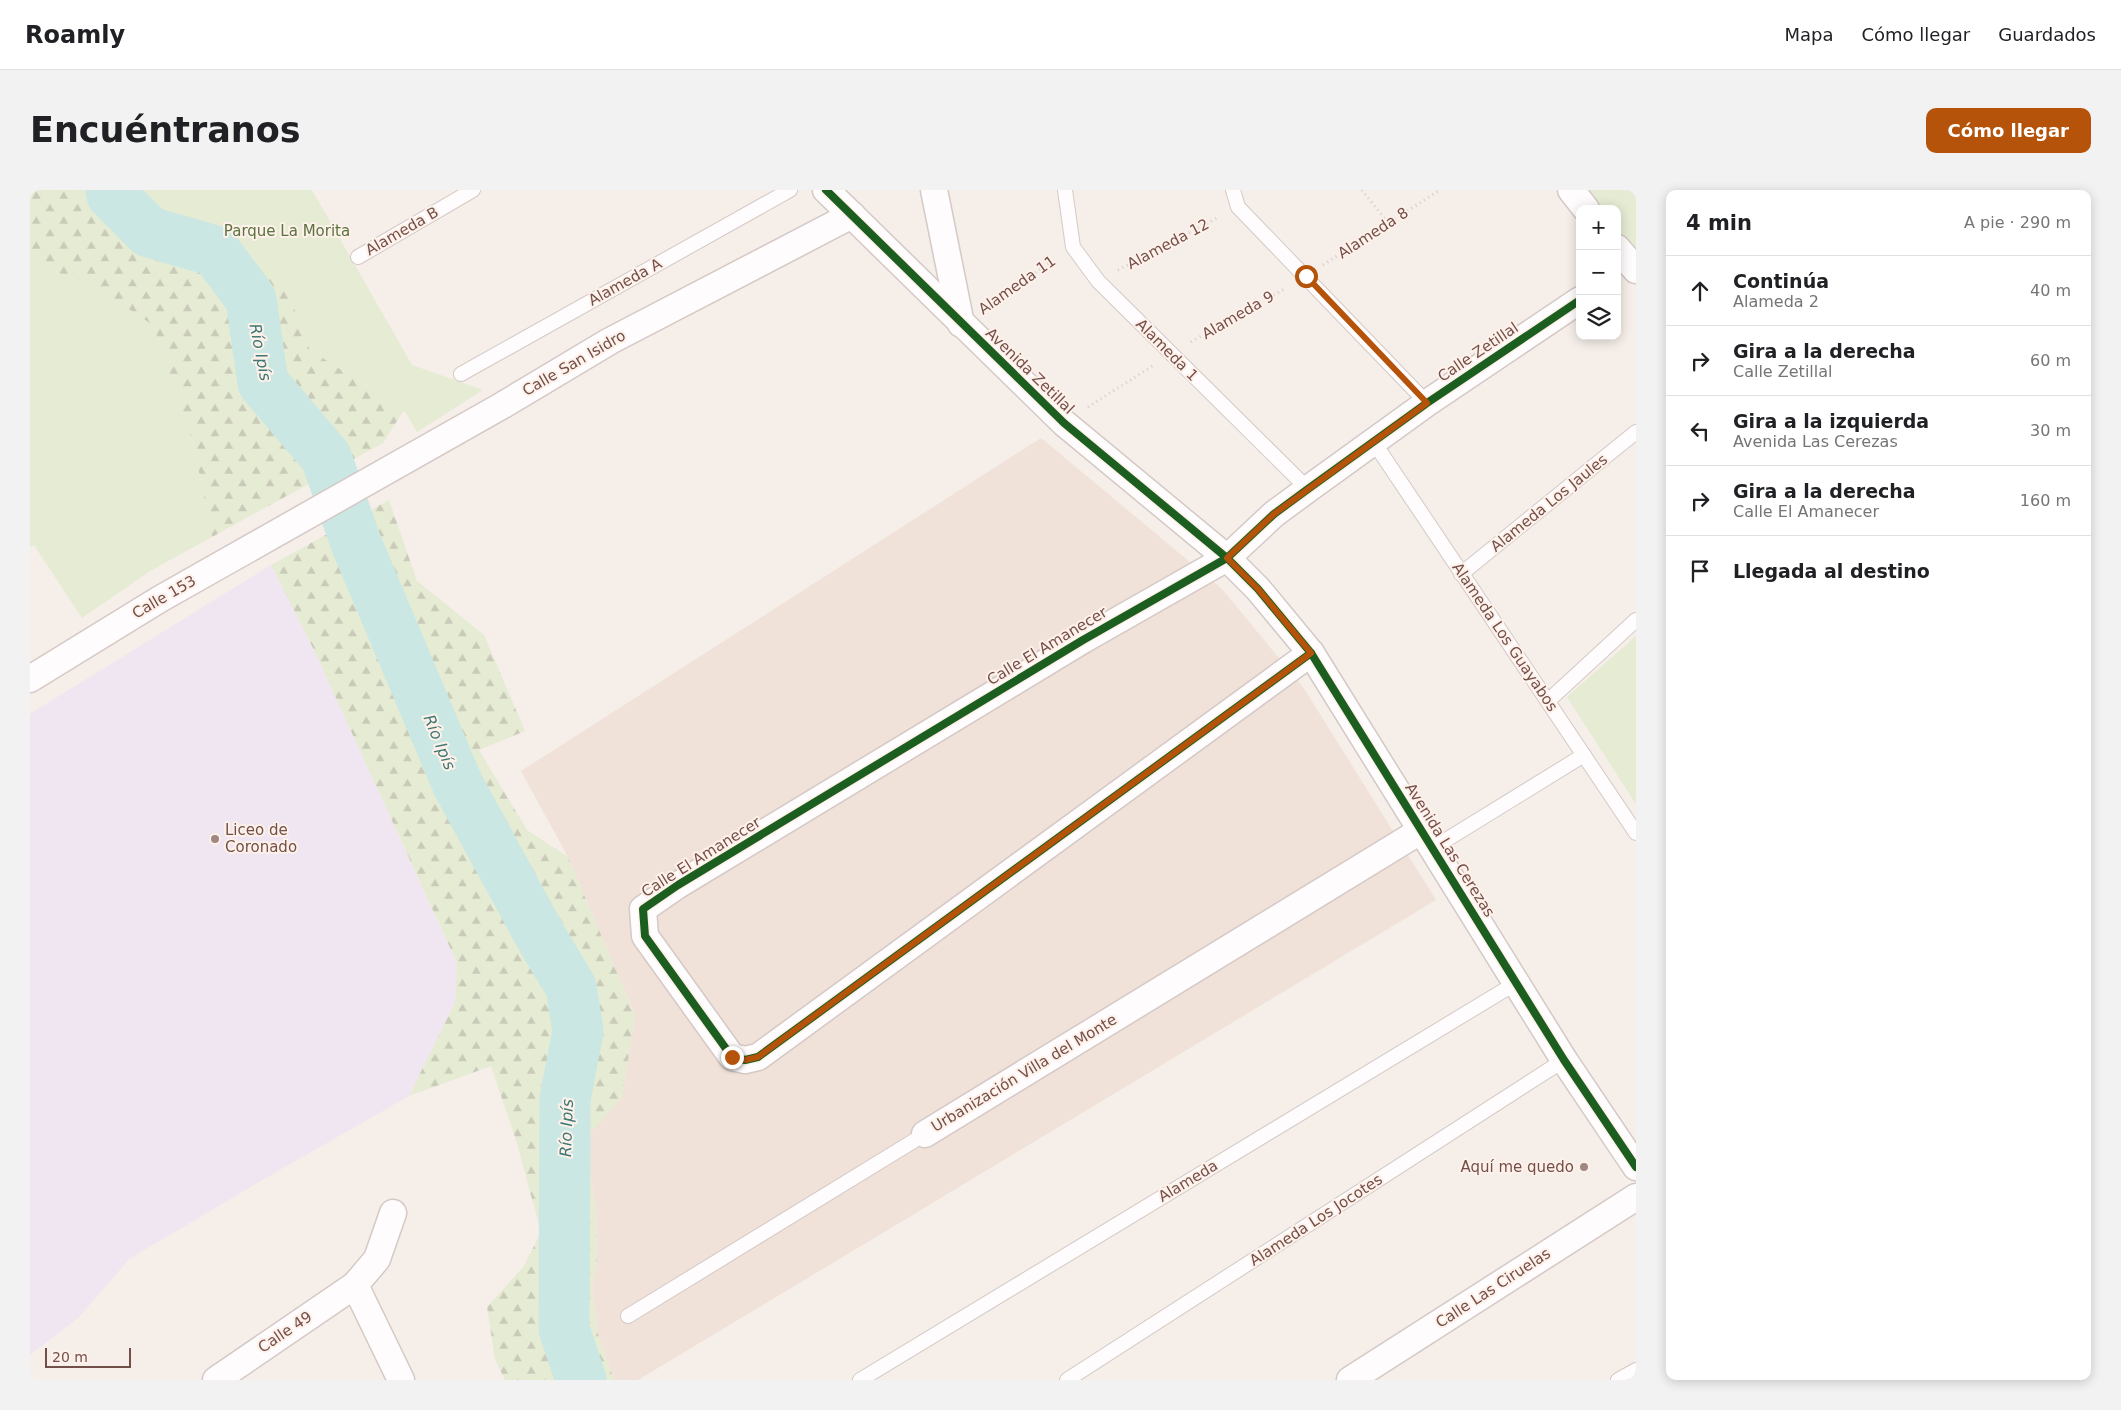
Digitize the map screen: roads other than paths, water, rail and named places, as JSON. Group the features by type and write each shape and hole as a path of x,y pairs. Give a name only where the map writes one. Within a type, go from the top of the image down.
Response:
{"street":[{"name":"Avenida Zetillal","path":"826,190 1064,423 1227,558"},
{"path":"934,190 961,324"},
{"path":"1571,190 1583,205"},
{"name":"Calle San Isidro","path":"301,519 503,405 610,341 852,215"},
{"name":"Calle Zetillal","path":"1227,558 1274,514 1308,489 1427,403 1576,303"},
{"name":"Calle 153","path":"30,679 160,599 301,519"},
{"name":"Calle El Amanecer","path":"1227,558 1083,640 643,909 645,936 732,1057 745,1060 758,1057 1311,653"},
{"name":"Avenida Las Cerezas","path":"1227,558 1258,589 1311,653 1564,1060 1636,1167"},
{"name":"Urbanización Villa del Monte","path":"925,1134 1427,839"},
{"name":"Calle Las Ciruelas","path":"1350,1380 1636,1197"},
{"name":"Calle 49","path":"216,1380 355,1285 377,1260 392,1213"},
{"path":"355,1285 401,1380"}],"lane":[{"name":"Alameda B","path":"358,257 473,190"},
{"name":"Alameda A","path":"461,374 790,190"},
{"name":"Alameda 1","path":"1064,190 1073,246 1098,281 1308,489"},
{"path":"1233,190 1238,207 1427,403"},
{"name":"Alameda Los Jaules","path":"1461,574 1636,432"},
{"name":"Alameda Los Guayabos","path":"1373,442 1636,833"},
{"path":"1548,701 1636,620"},
{"path":"1427,839 1584,755"},
{"name":"Alameda","path":"860,1380 1516,983"},
{"name":"Alameda Los Jocotes","path":"1068,1380 1564,1060"},
{"name":"Urbanización Villa del Monte","path":"628,1316 925,1134"},
{"path":"1618,1380 1636,1370"}],"waterway":[{"name":"Río Ipís","path":"111,190 112,195 149,232 215,251 251,299 263,383 326,457 356,543 458,785 542,939 571,987 578,1031 565,1099 564,1329 581,1380"}],"place":[{"name":"Liceo de Coronado","path":"215,839"},
{"name":"Aquí me quedo","path":"1584,1167"}],"park label":[{"name":"Parque La Morita","path":"287,231"}]}
